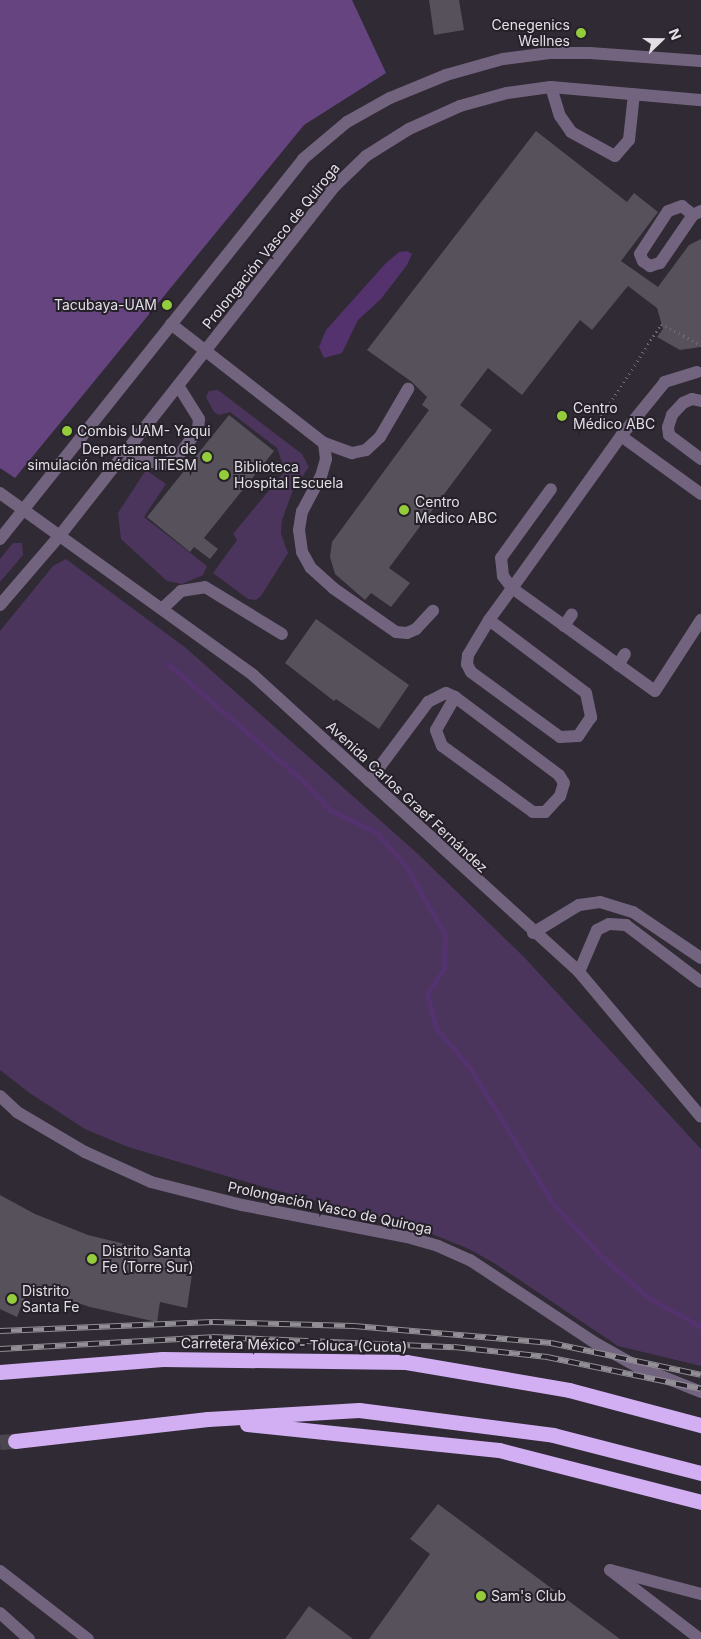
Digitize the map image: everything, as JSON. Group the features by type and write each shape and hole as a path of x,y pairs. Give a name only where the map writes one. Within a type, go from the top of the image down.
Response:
{"highway":[{"name":"Carretera México - Toluca (Cuota)","path":"0,1372 162,1359 406,1362 569,1390 701,1425"},
{"path":"15,1441 208,1419 368,1411 553,1435 701,1473"},
{"path":"208,1419 499,1450 701,1502"}],"street":[{"name":"Prolongación Vasco de Quiroga","path":"0,539 303,159 347,122 390,98 446,75 503,59 550,53 590,52 701,61"},
{"name":"Prolongación Vasco de Quiroga","path":"0,605 61,534 120,456 206,352 334,187 366,156 408,129 460,106 507,93 551,88 701,100"},
{"path":"551,88 560,116 571,132 615,156 629,140 634,94"},
{"path":"682,206 697,213 660,263 650,266 644,261 640,254 668,211 682,206"},
{"path":"172,324 324,443 352,453 366,450 380,437 408,389"},
{"path":"489,620 586,693 591,717 578,736 560,737 471,672 468,655 489,620 621,436 666,382 697,372"},
{"path":"120,456 163,464 176,459 198,430 199,419 178,386"},
{"path":"701,401 692,400 683,403 672,415 668,427 669,436 701,459"},
{"path":"621,436 701,494"},
{"path":"324,443 324,468 302,511 299,530 302,552 311,568 333,588 396,632 407,634 416,630 433,610"},
{"path":"551,489 501,558 503,576 512,588 564,626 622,659 655,691 701,620"},
{"name":"Avenida Carlos Graef Fernández","path":"0,493 61,534 253,675 579,972 701,1117"},
{"path":"163,608 181,591 205,587 282,634"},
{"path":"564,626 572,614"},
{"path":"369,782 428,702 446,693 455,697 559,775 564,783 560,796 545,812 533,812 442,746 436,730 455,697"},
{"path":"534,933 579,905 600,902 633,912 701,958"},
{"path":"579,972 596,930 608,924 626,925 701,982"},
{"name":"Prolongación Vasco de Quiroga","path":"0,1096 18,1112 85,1152 151,1182 242,1205 398,1235 438,1246 470,1260 597,1344 645,1370 701,1392"},
{"path":"700,1639 610,1570 701,1594"},
{"path":"0,1571 88,1639"},
{"path":"0,1613 29,1639"}],"path":[{"path":"599,420 661,324 701,345"}],"shaded area":[{"path":"0,0 352,0 386,73 304,125 15,478 0,468"},
{"path":"407,251 412,254 407,265 381,299 358,320 342,353 324,358 319,347 326,330 386,263 399,252"},
{"path":"218,390 302,454 309,467 293,490 282,520 281,534 288,553 261,596 256,600 248,599 213,573 237,540 233,534 285,471 277,448 230,412 219,415 214,412 206,397 209,391"},
{"path":"146,470 166,484 144,517 207,566 203,575 182,584 167,581 121,539 118,513"},
{"path":"13,543 22,543 23,555 0,582 0,559"},
{"path":"66,559 186,648 418,854 524,957 701,1149 701,1366 618,1346 494,1263 469,1249 410,1225 267,1188 128,1147 85,1129 31,1094 0,1070 0,631 53,566"}],"building":[{"path":"429,0 459,0 464,30 434,35"},
{"path":"536,131 627,202 634,193 658,212 621,261 658,287 689,245 701,239 701,347 680,350 657,337 663,329 657,308 628,286 592,330 580,320 522,395 488,368 460,405 492,430 389,568 410,583 391,607 371,593 365,600 335,574 330,557 332,542 429,410 422,405 427,397 412,382 367,350"},
{"path":"229,415 274,451 204,538 218,549 210,559 194,547 190,552 147,517"},
{"path":"316,619 409,685 379,729 336,699 334,701 285,663"},
{"name":"Distrito Santa Fe (Torre Sur)","path":"0,1195 35,1214 88,1235 194,1261 187,1308 160,1302 157,1322 90,1307 29,1287 17,1317 0,1309"},
{"name":"Sam's Club","path":"438,1504 620,1639 369,1639 430,1554 410,1539"},
{"path":"309,1606 353,1639 285,1639"}],"waterway":[{"path":"168,664 303,781 330,810 376,832 405,865 445,935 444,968 427,994 436,1028 470,1068 554,1205 602,1257 649,1298 701,1327"}],"tunnel":[{"path":"0,1442 15,1441"}],"railway":[{"path":"0,1331 213,1322 354,1326 551,1343 701,1375"},
{"path":"0,1349 212,1337 454,1347 547,1357 701,1389"}],"place":[{"name":"Cenegenics Wellnes","path":"581,33"},
{"name":"Tacubaya-UAM","path":"167,305"},
{"name":"Centro Médico ABC","path":"562,416"},
{"name":"Combis UAM- Yaqui","path":"67,431"},
{"name":"Departamento de simulación médica ITESM","path":"207,457"},
{"name":"Biblioteca Hospital Escuela","path":"224,475"},
{"name":"Centro Medico ABC","path":"404,510"},
{"name":"Distrito Santa Fe (Torre Sur)","path":"92,1259"},
{"name":"Distrito Santa Fe","path":"12,1299"},
{"name":"Sam's Club","path":"481,1596"}]}
